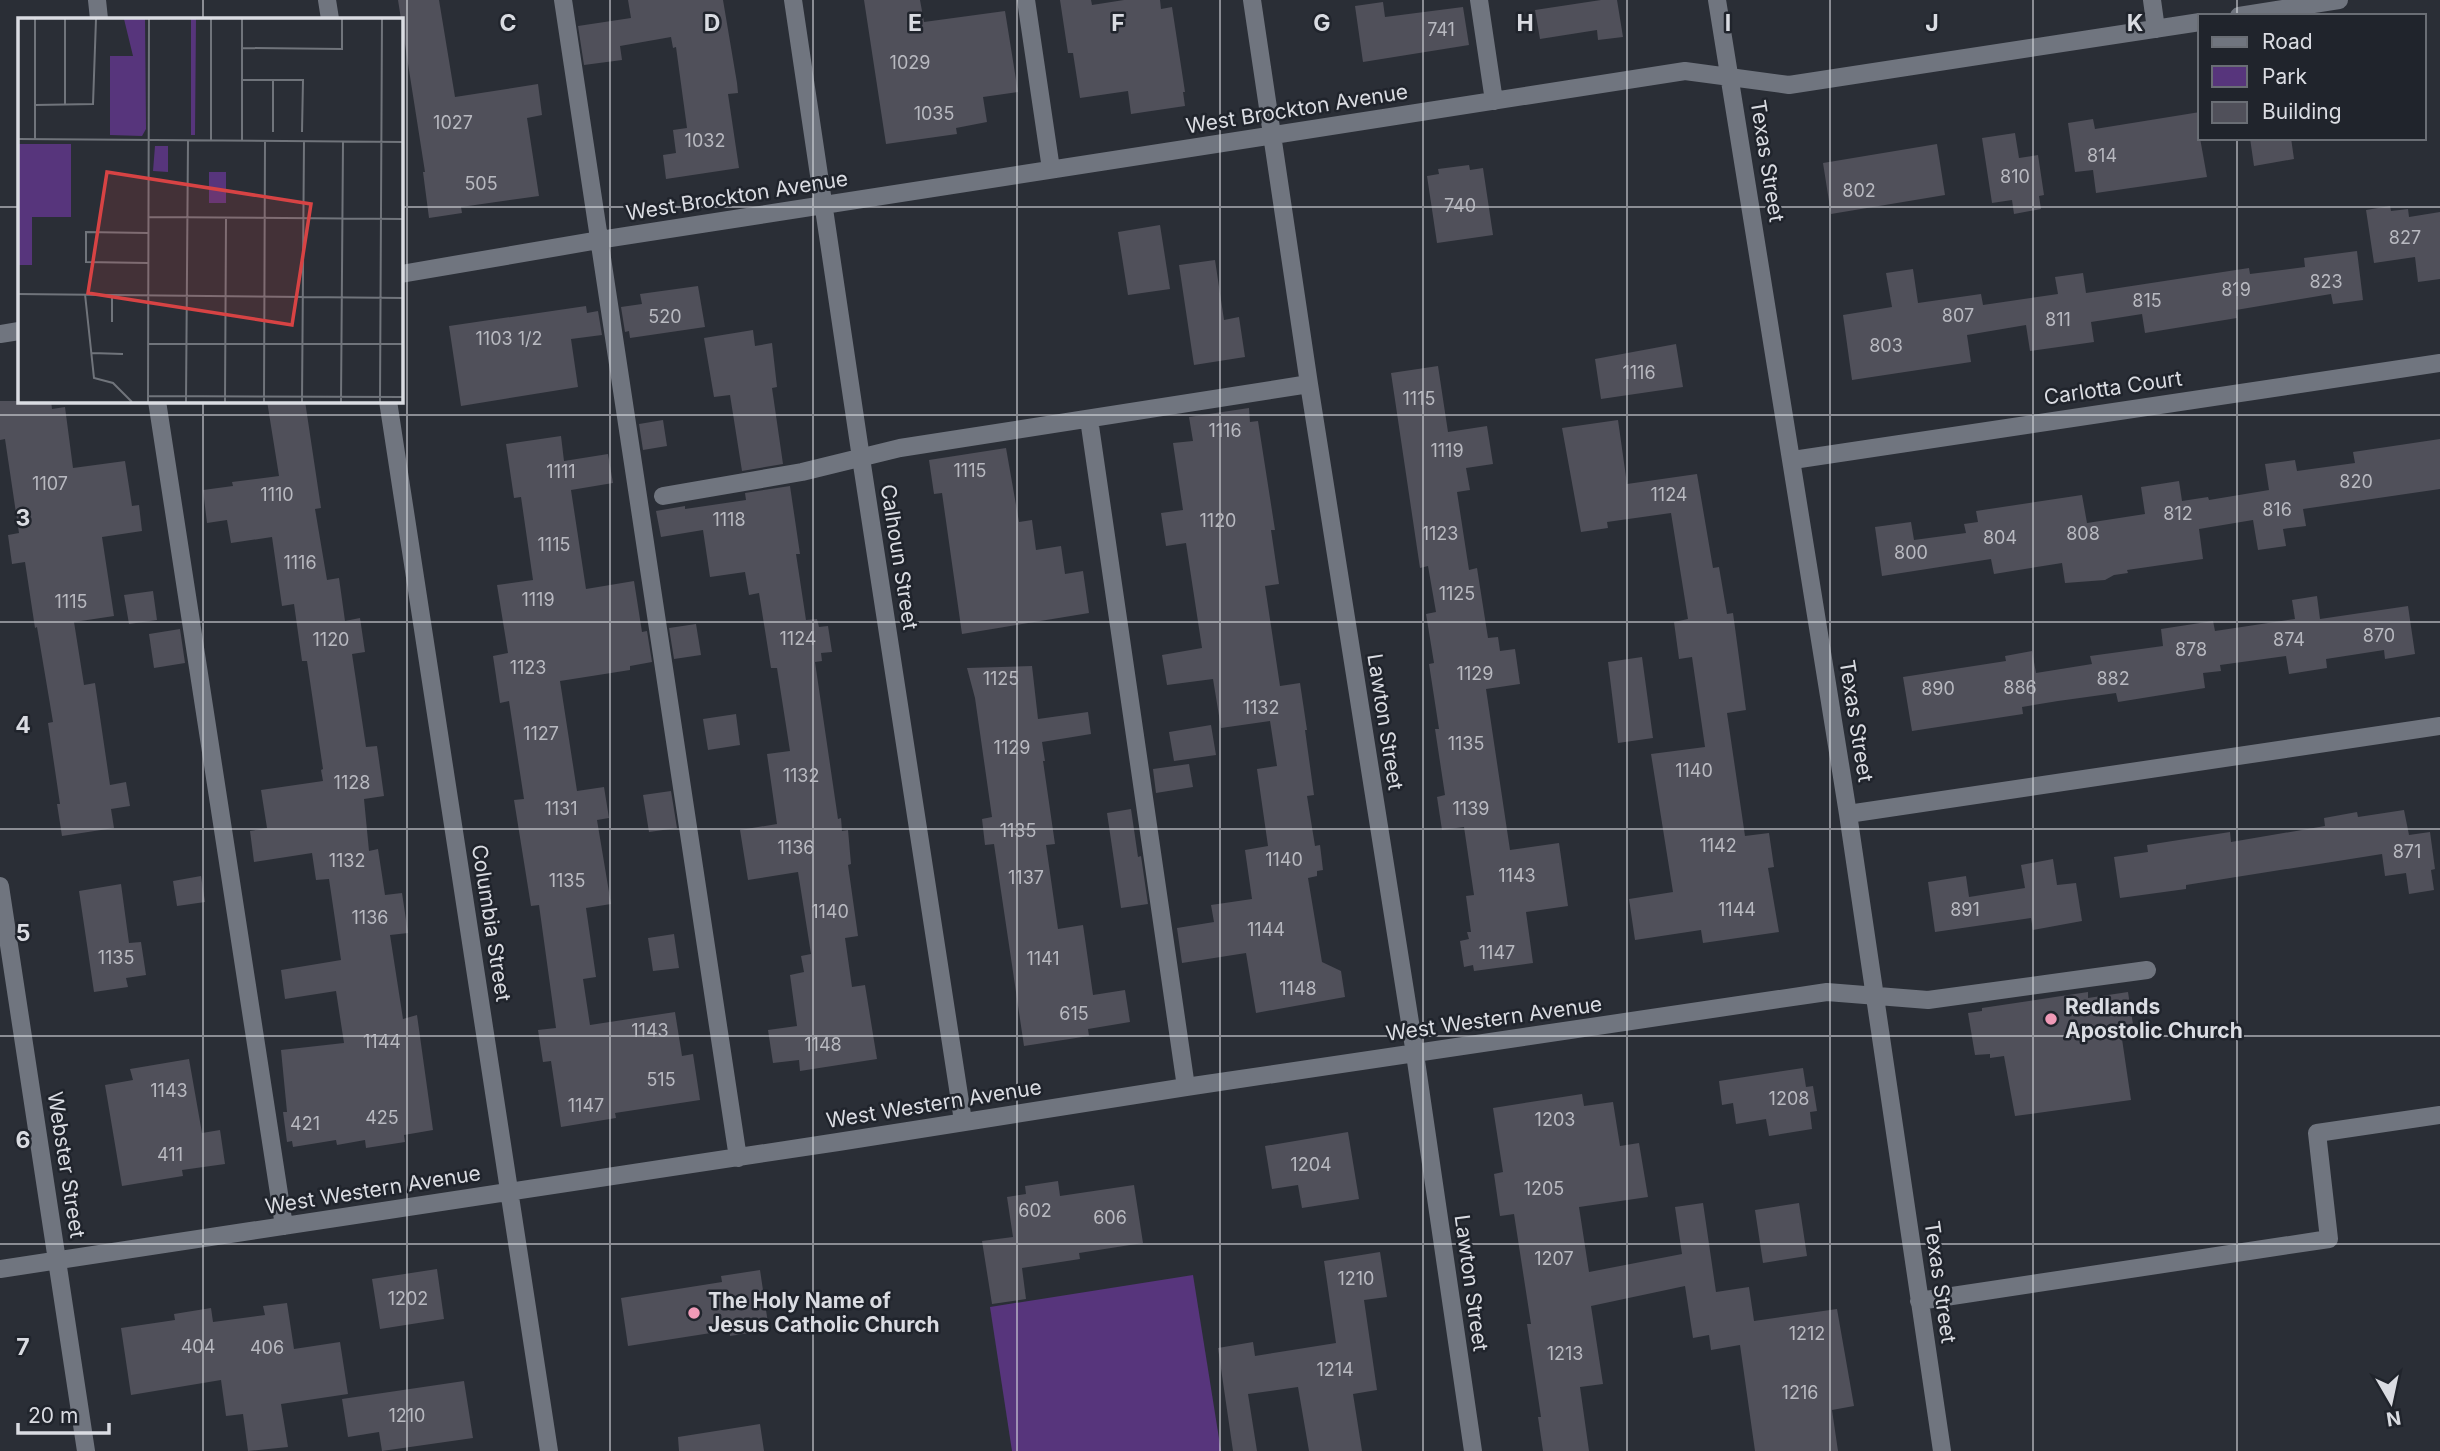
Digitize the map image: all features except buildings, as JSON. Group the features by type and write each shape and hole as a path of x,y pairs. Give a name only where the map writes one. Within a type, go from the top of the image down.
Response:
{"street":[{"path":"97,0 100,18"},
{"path":"327,0 330,18"},
{"path":"563,0 738,1158"},
{"name":"Calhoun Street","path":"793,0 963,1121"},
{"path":"1026,0 1051,169"},
{"name":"Lawton Street","path":"1252,0 1309,384 1415,1054 1473,1451"},
{"path":"1479,0 1494,101"},
{"name":"Texas Street","path":"1717,0 1848,814 1942,1451"},
{"path":"2152,0 2156,29"},
{"path":"2252,14 2339,0"},
{"name":"West Brockton Avenue","path":"402,274 599,240 1685,71 1789,85 2198,22"},
{"path":"0,334 18,331"},
{"name":"Carlotta Court","path":"1793,460 2440,363"},
{"path":"663,496 802,472 900,448 1309,384"},
{"path":"157,402 284,1226"},
{"name":"Columbia Street","path":"388,402 549,1451"},
{"path":"1089,419 1186,1087"},
{"path":"1848,814 2440,726"},
{"name":"Webster Street","path":"0,886 86,1451"},
{"name":"West Western Avenue","path":"0,1269 738,1158 1186,1087 1827,992 1928,1000 2147,970"},
{"path":"1919,1301 2329,1239 2317,1133 2440,1115"}],"green space":[{"path":"1193,1275 1221,1451 1012,1451 990,1307"}],"place":[{"name":"Redlands Apostolic Church","path":"2051,1019"},
{"name":"The Holy Name of Jesus Catholic Church","path":"694,1313"}]}
